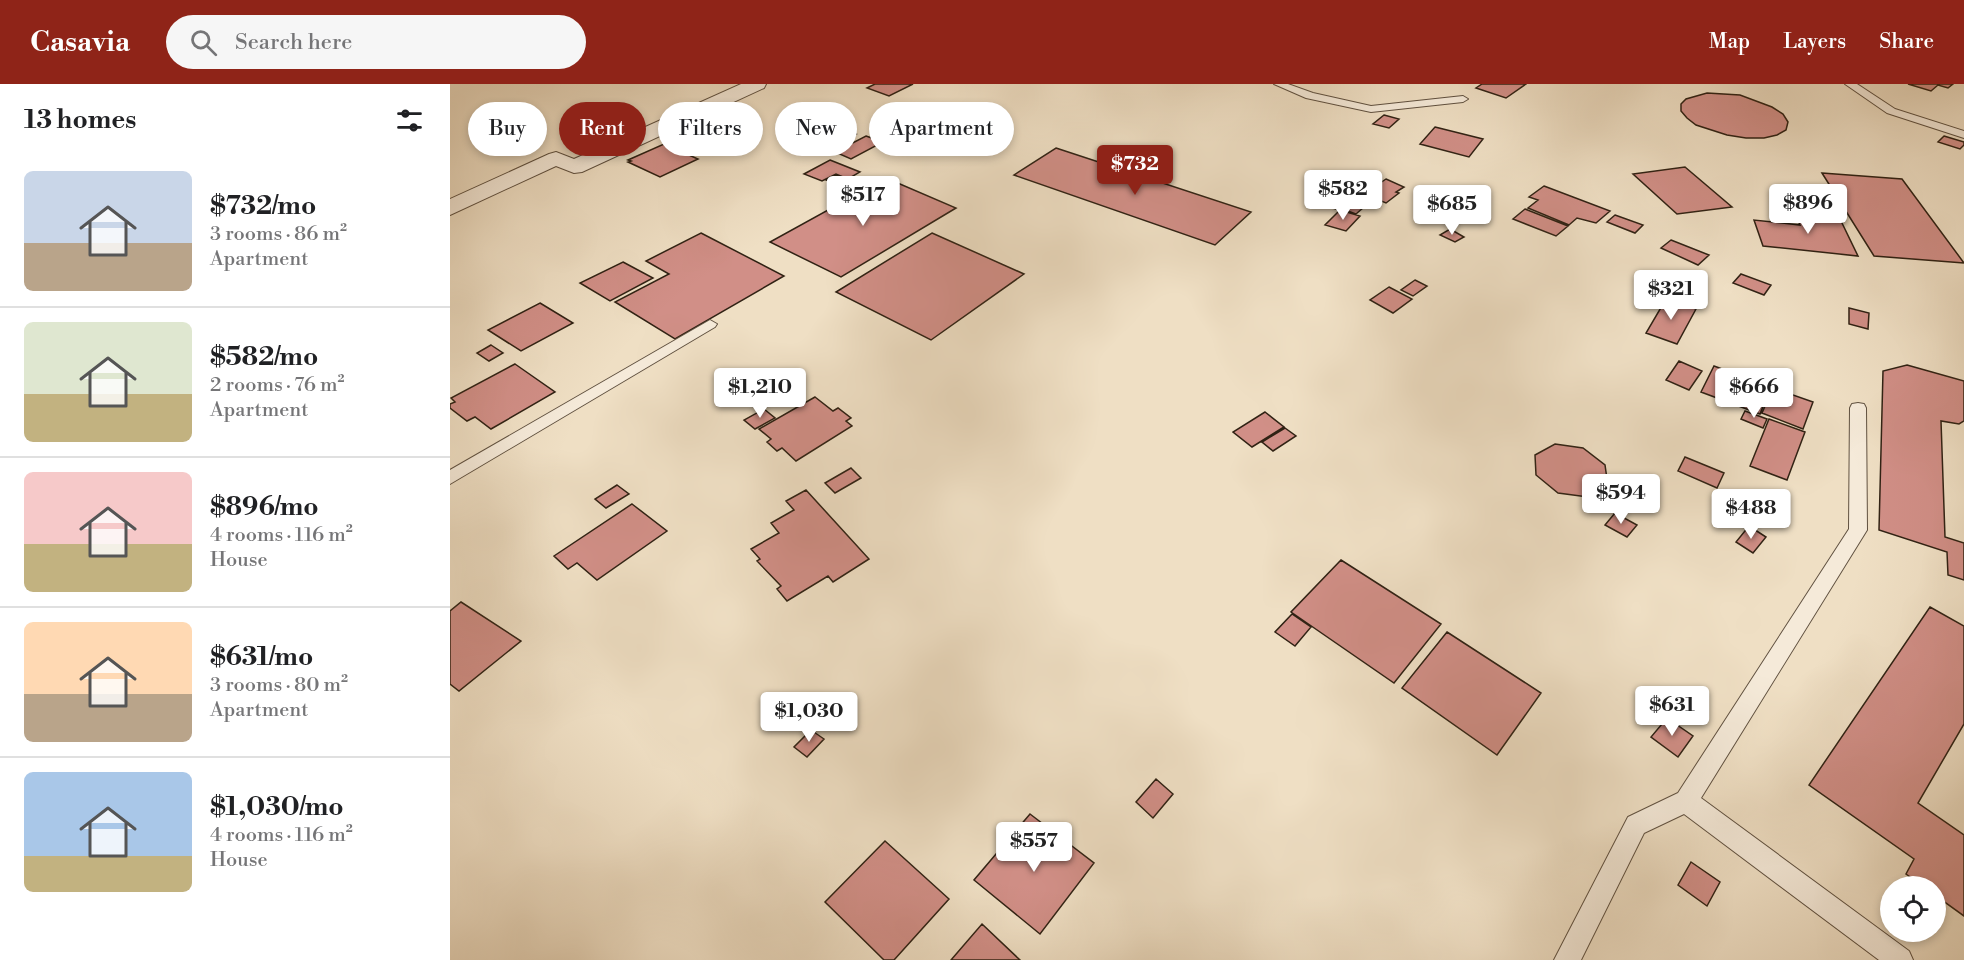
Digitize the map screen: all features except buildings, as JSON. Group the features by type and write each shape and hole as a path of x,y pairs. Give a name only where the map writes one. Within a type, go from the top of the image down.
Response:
{"street":[{"path":"450,208 556,158 574,167 757,84"}],"lane":[{"path":"1279,84 1310,96 1371,109 1464,99"},
{"path":"1850,84 1892,111 1964,135"},
{"path":"450,478 710,324"},
{"path":"1567,960 1636,825 1686,801 1858,530 1858,408"},
{"path":"1686,801 1900,960"}]}
